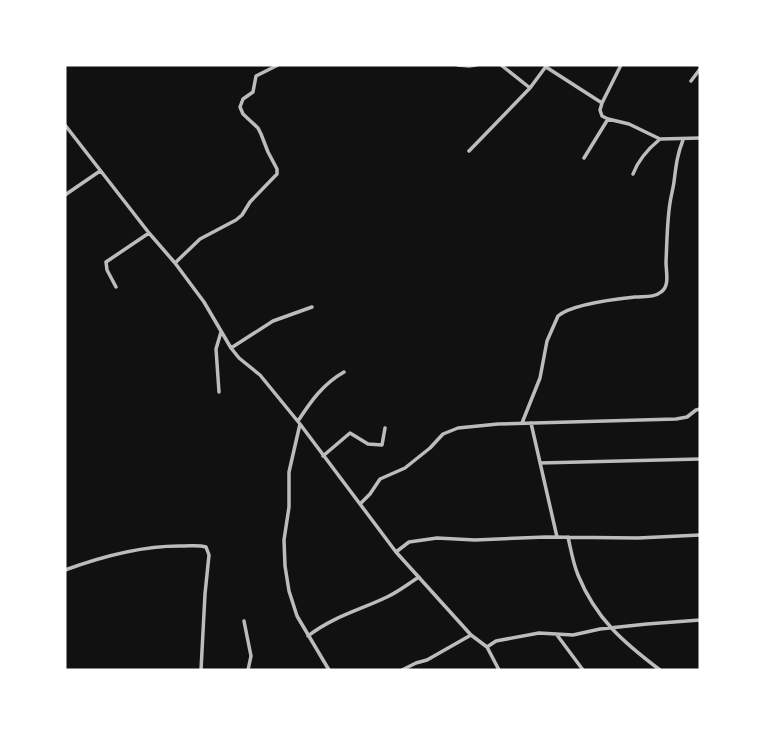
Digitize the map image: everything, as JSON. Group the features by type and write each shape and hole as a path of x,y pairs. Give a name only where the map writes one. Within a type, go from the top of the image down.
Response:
{"street":[{"path":"176,263 200,239 242,215 250,202 277,174 261,134 240,107 243,99 253,92 256,76 278,65"},
{"path":"458,65 476,65"},
{"path":"501,65 530,88"},
{"path":"621,65 601,103 601,114 660,139 700,138"},
{"path":"469,151 530,88 546,66 601,103"},
{"path":"691,81 700,69"},
{"path":"584,158 608,119"},
{"path":"65,125 149,233 176,263 204,302 230,348 260,375 396,552 471,635 487,647 499,670"},
{"path":"633,174 636,164 660,139"},
{"path":"522,423 540,377 547,341 561,313 596,302 653,296 664,291 667,286 670,201 677,154 683,140"},
{"path":"65,195 100,171"},
{"path":"116,287 106,262 149,233"},
{"path":"230,348 273,321 312,307"},
{"path":"219,392 216,349 221,332"},
{"path":"329,670 297,616 289,591 284,540 289,507 289,472 298,423 314,397 330,380 344,372"},
{"path":"360,504 380,479 405,468 443,434 457,428 522,423 676,419 687,417 700,409"},
{"path":"531,423 557,537"},
{"path":"323,456 350,433 368,444 382,445 385,428"},
{"path":"540,463 700,459"},
{"path":"396,552 409,542 437,538 475,540 700,535"},
{"path":"568,537 577,572 597,612 635,651 660,670"},
{"path":"65,570 132,550 168,545 206,547 209,555 201,670"},
{"path":"308,636 332,620 388,597 419,577"},
{"path":"487,647 496,641 539,633 573,635 611,628 700,620"},
{"path":"244,621 251,656 248,670"},
{"path":"402,670 427,660 471,635"},
{"path":"557,635 583,670"}]}
